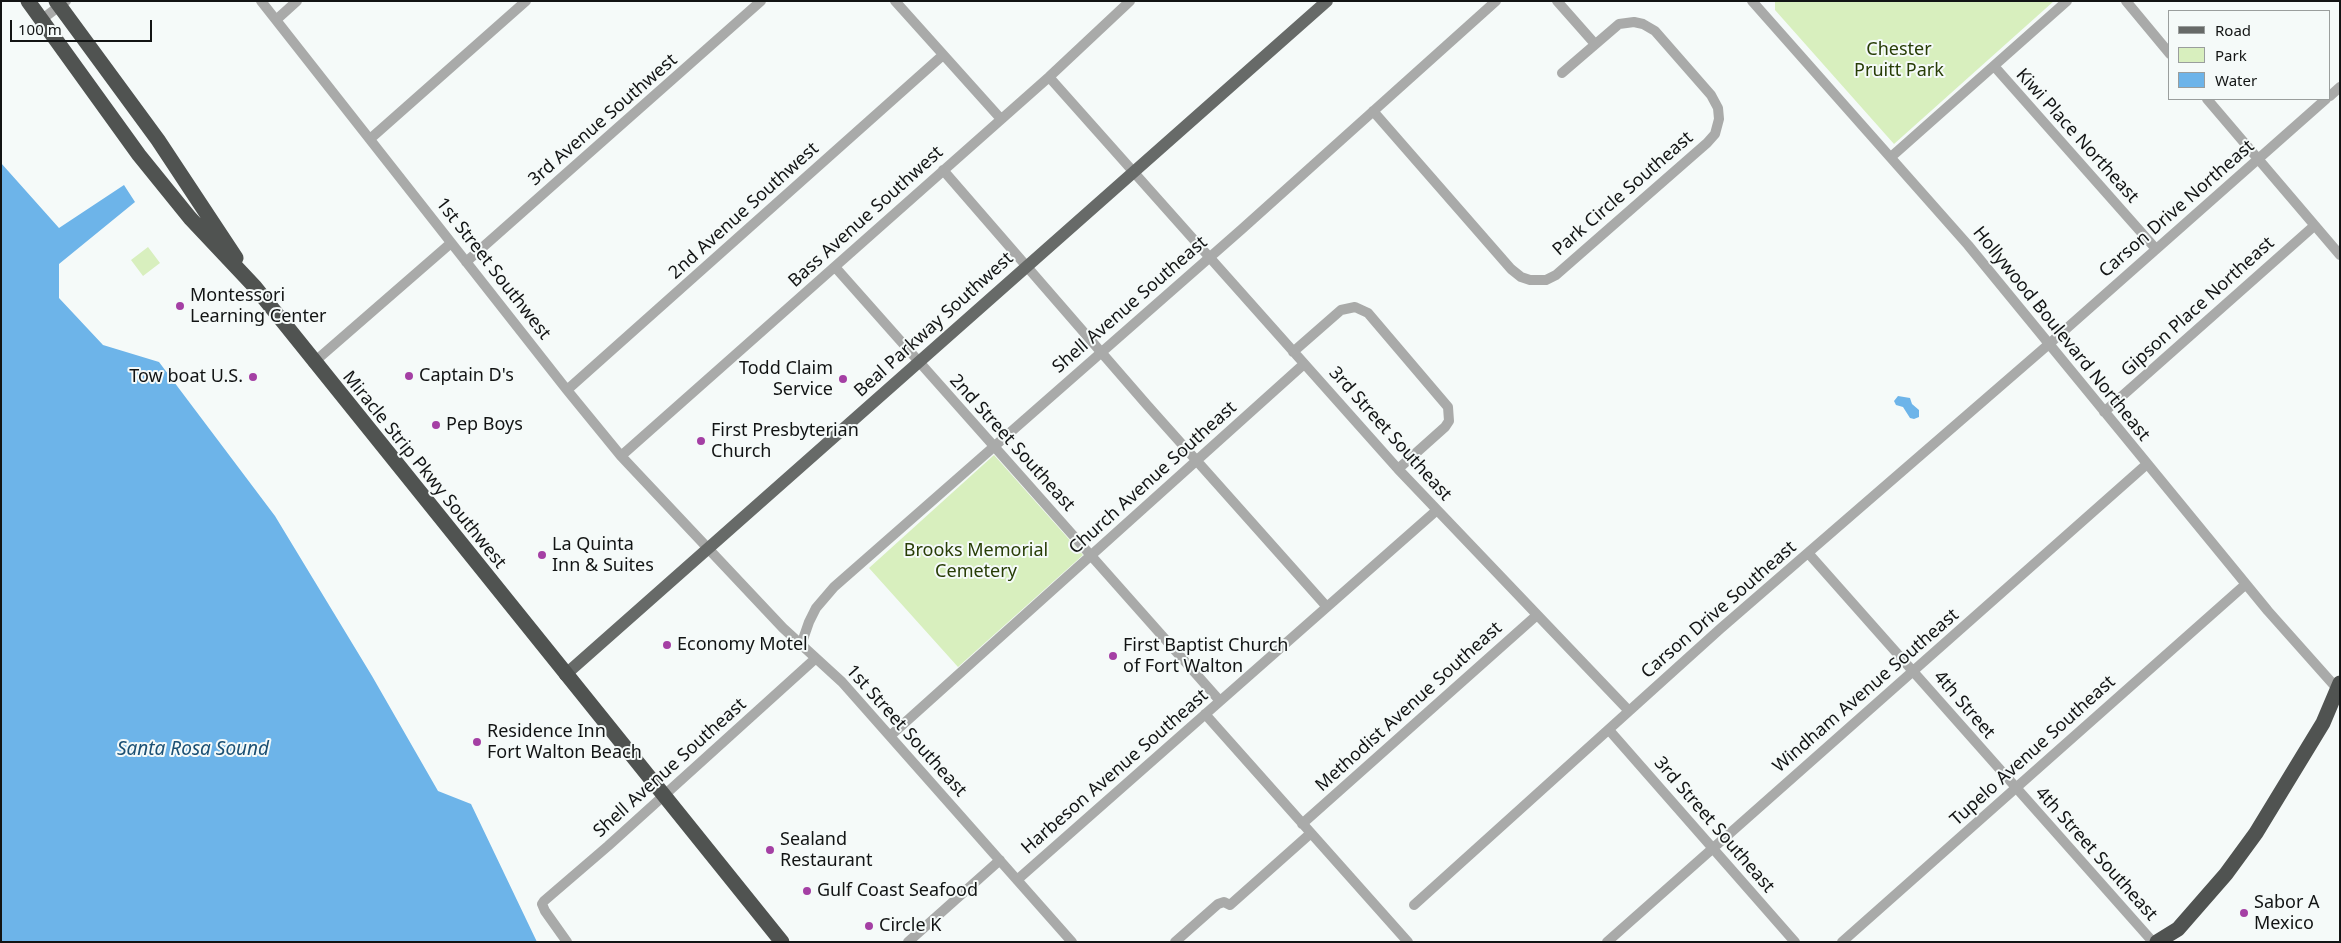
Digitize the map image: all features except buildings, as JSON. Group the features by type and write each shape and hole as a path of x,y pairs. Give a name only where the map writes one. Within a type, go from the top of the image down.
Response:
{"highway":[{"name":"Miracle Strip Pkwy Southwest","path":"28,1 140,155 190,218 254,287 565,676 782,942"},
{"name":"Miracle Strip Pkwy Southwest","path":"61,3 205,208 254,287"},
{"path":"2157,942 2176,936 2226,874 2276,802 2323,724 2339,688"}],"main road":[{"name":"Beal Parkway Southwest","path":"565,676 1327,1"}],"street":[{"name":"1st Street Southwest","path":"261,1 567,390 621,456 708,549"},
{"path":"276,20 297,1"},
{"path":"370,140 526,1"},
{"name":"3rd Avenue Southwest","path":"466,262 761,1"},
{"path":"896,1 1001,119"},
{"name":"Bass Avenue Southwest","path":"621,456 1049,77 1130,1"},
{"name":"Shell Avenue Southeast","path":"801,645 816,608 834,587 1496,1"},
{"path":"1557,1 1595,44"},
{"name":"Hollywood Boulevard Northeast","path":"1752,1 1968,245 2246,584 2339,688"},
{"path":"1891,158 2068,1"},
{"path":"2126,1 2168,52"},
{"path":"41,20 61,3"},
{"name":"Park Circle Southeast","path":"1373,111 1511,269 1521,277 1530,280 1546,280 1556,275 1707,143 1715,134 1719,119 1718,108 1711,95 1649,26 1634,22 1619,24 1562,73"},
{"name":"2nd Avenue Southwest","path":"567,390 944,55"},
{"name":"Kiwi Place Northeast","path":"1994,66 2156,249"},
{"name":"3rd Street Southeast","path":"1049,77 1398,469 1629,711"},
{"path":"2208,100 2340,255"},
{"name":"Carson Drive Northeast","path":"2049,344 2325,100"},
{"path":"943,170 1100,352 1327,606"},
{"name":"Gipson Place Northeast","path":"2104,412 2314,226"},
{"path":"313,363 451,243"},
{"name":"2nd Street Southeast","path":"834,267 1220,701"},
{"path":"1293,352 1341,310 1355,307 1368,313 1448,407 1449,421 1445,427 1398,469"},
{"name":"Carson Drive Southeast","path":"1414,905 1720,629 1809,554 2049,344"},
{"name":"Church Avenue Southeast","path":"890,736 1304,364"},
{"name":"Windham Avenue Southeast","path":"1607,942 2148,464"},
{"name":"Harbeson Avenue Southeast","path":"1017,880 1437,510"},
{"name":"1st Street Southeast","path":"708,549 801,645 842,682 1072,942"},
{"name":"4th Street","path":"1809,554 2015,788"},
{"name":"Tupelo Avenue Southeast","path":"1842,942 2246,584"},
{"name":"Methodist Avenue Southeast","path":"1302,824 1538,615"},
{"name":"Shell Avenue Southeast","path":"567,942 545,911 542,904 544,901 608,846 816,658"},
{"path":"1205,714 1408,942"},
{"name":"3rd Street Southeast","path":"1609,730 1795,942"},
{"name":"4th Street Southeast","path":"2015,788 2153,942"},
{"path":"1175,942 1218,904 1224,902 1230,905 1311,833"},
{"name":"Harbeson Avenue Southeast","path":"908,942 1000,860"}],"green space":[{"name":"Chester Pruitt Park","path":"1775,1 2054,1 1894,144 1775,10"},
{"path":"148,247 160,263 143,276 131,260"},
{"name":"Brooks Memorial Cemetery","path":"994,455 1083,555 958,667 869,568"}],"water":[{"name":"Santa Rosa Sound","path":"1,163 59,228 124,185 135,202 59,264 59,298 103,345 159,362 275,516 372,676 438,791 471,804 537,942 1,942"},
{"path":"1898,396 1910,398 1912,404 1919,410 1919,417 1910,418 1903,407 1896,405 1894,401"}],"place":[{"name":"Montessori Learning Center","path":"180,306"},
{"name":"Captain D's","path":"409,376"},
{"name":"Tow boat U.S.","path":"253,377"},
{"name":"Todd Claim Service","path":"843,379"},
{"name":"Pep Boys","path":"436,425"},
{"name":"First Presbyterian Church","path":"701,441"},
{"name":"La Quinta Inn & Suites","path":"542,555"},
{"name":"Economy Motel","path":"667,645"},
{"name":"First Baptist Church of Fort Walton","path":"1113,656"},
{"name":"Residence Inn Fort Walton Beach","path":"477,742"},
{"name":"Sealand Restaurant","path":"770,850"},
{"name":"Gulf Coast Seafood","path":"807,891"},
{"name":"Sabor A Mexico","path":"2244,913"},
{"name":"Circle K","path":"869,926"}]}
